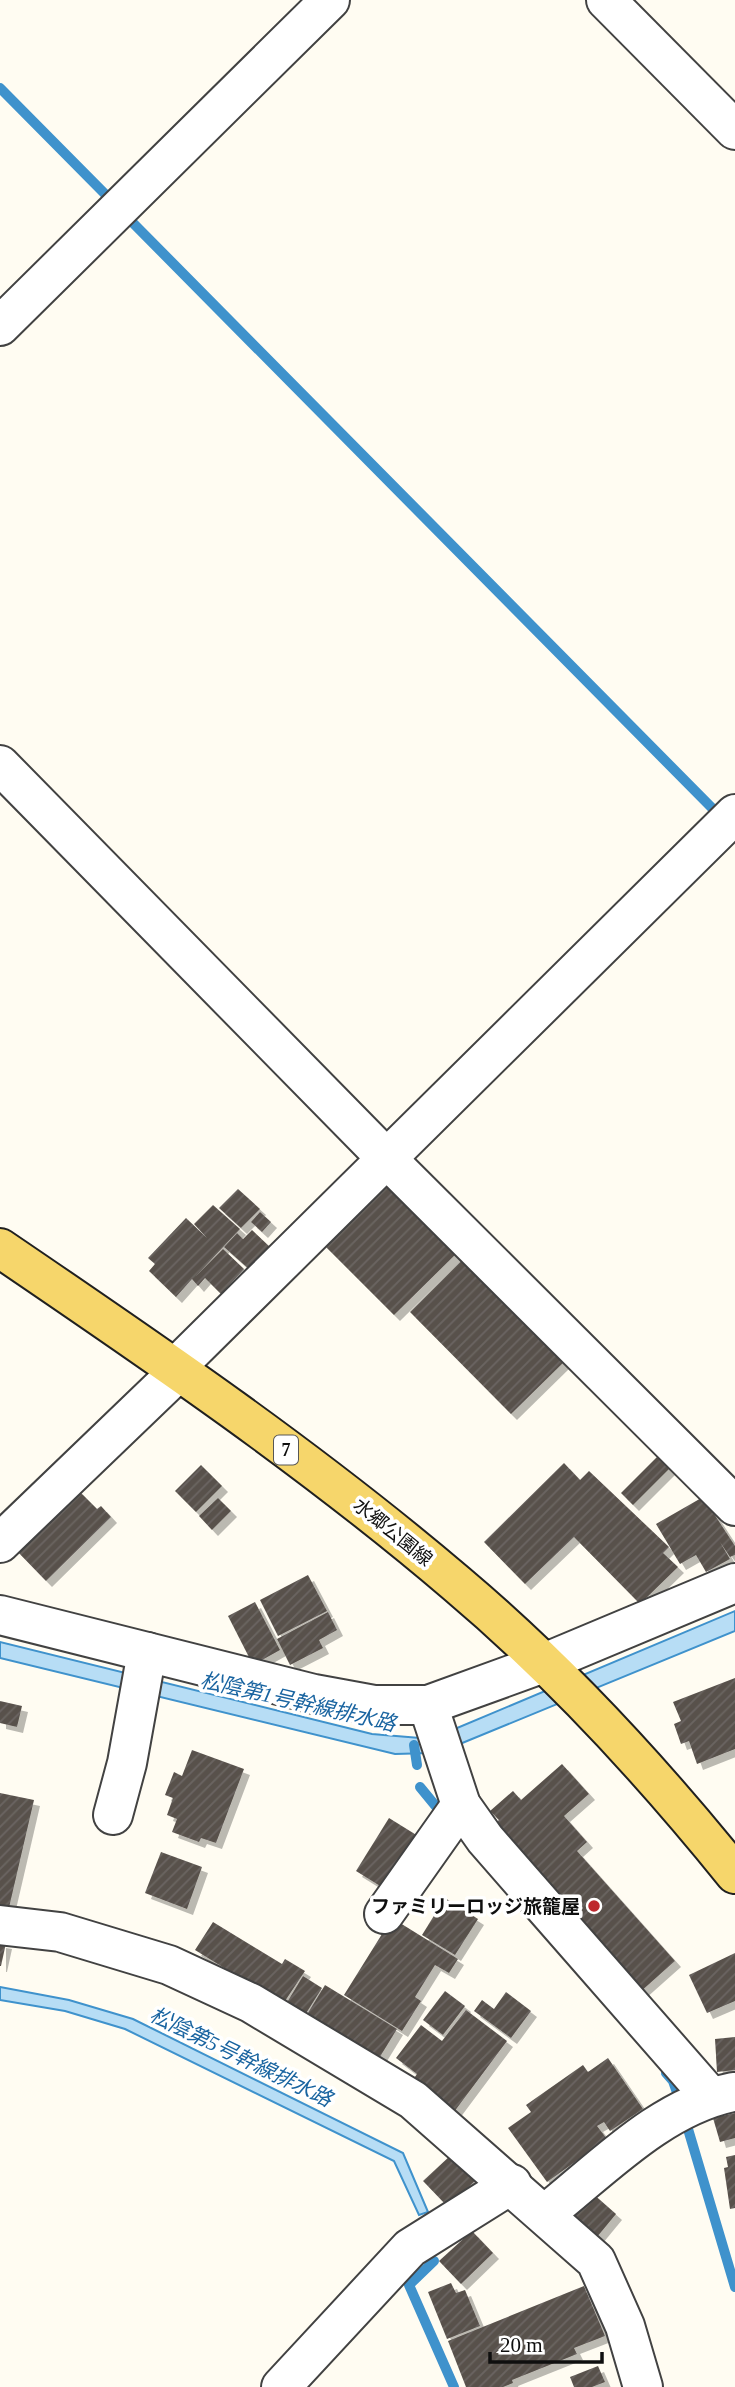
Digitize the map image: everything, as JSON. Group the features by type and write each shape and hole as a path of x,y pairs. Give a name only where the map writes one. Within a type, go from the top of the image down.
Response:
{"main road":[{"name":"水郷公園線","path":"0,1248 178,1369 370,1512 458,1585 549,1669 595,1716 735,1874"}],"street":[{"path":"0,326 330,0"},
{"path":"606,0 735,130"},
{"path":"0,765 387,1159 735,1506"},
{"path":"0,1543 735,814"},
{"path":"0,1615 146,1658 314,1694 431,1712 549,1669 735,1583"},
{"path":"113,1815 127,1763 146,1658"},
{"path":"431,1712 461,1805 485,1839 722,2094 665,2119 545,2214"},
{"path":"384,1914 461,1805"},
{"path":"0,1925 60,1932 169,1965 251,2003 413,2100 512,2184 596,2261 625,2326 643,2387"},
{"path":"281,2387 410,2248 512,2184"}],"water":[{"path":"735,1611 735,1631 455,1746 431,1753 395,1754 0,1658 0,1642 372,1734 420,1738 450,1731"},
{"path":"0,1987 69,2000 133,2019 403,2153 428,2212 419,2215 394,2161 125,2029 65,2011 0,2000"}],"building":[{"path":"385,1179 458,1252 394,1315 321,1242"},
{"path":"238,1189 260,1209 241,1228 219,1208"},
{"path":"213,1205 240,1229 196,1276 223,1249 244,1269 221,1294 205,1278 198,1286 192,1279 176,1297 149,1271 155,1264 148,1258 186,1218 207,1238 194,1224"},
{"path":"260,1212 271,1222 262,1232 251,1222"},
{"path":"252,1230 271,1248 250,1270 224,1247 237,1233 243,1239"},
{"path":"463,1259 565,1361 511,1414 410,1312"},
{"path":"658,1456 670,1468 633,1505 621,1493"},
{"path":"564,1463 580,1480 589,1471 669,1547 663,1553 678,1567 640,1604 574,1537 525,1584 484,1542"},
{"path":"201,1465 222,1486 196,1512 175,1491"},
{"path":"77,1489 97,1509 101,1506 111,1517 46,1581 15,1549"},
{"path":"703,1497 735,1546 735,1555 730,1557 720,1542 730,1559 706,1572 696,1555 680,1564 656,1524"},
{"path":"218,1498 231,1511 212,1530 199,1516"},
{"path":"308,1575 327,1611 278,1636 260,1600"},
{"path":"255,1602 280,1650 253,1665 228,1616"},
{"path":"328,1612 337,1630 319,1640 323,1648 290,1665 277,1639"},
{"path":"735,1678 735,1749 697,1764 689,1741 681,1744 674,1724 681,1721 673,1702"},
{"path":"0,1701 22,1706 17,1727 0,1723"},
{"path":"192,1750 244,1769 216,1843 201,1838 199,1842 172,1832 177,1819 167,1815 173,1798 165,1795 174,1772 182,1776"},
{"name":"ファミリーロッジ旅籠屋","path":"562,1764 589,1794 564,1816 587,1842 577,1851 675,1961 639,1993 491,1827 499,1820 490,1811 513,1791 521,1800"},
{"path":"0,1793 34,1800 8,1912 0,1910"},
{"path":"389,1818 418,1836 385,1889 356,1871"},
{"path":"161,1852 202,1867 187,1909 145,1893"},
{"path":"445,1898 478,1919 455,1955 422,1935"},
{"path":"392,1918 458,1959 449,1973 435,1965 415,1997 421,2001 402,2031 344,1995"},
{"path":"213,1922 282,1964 285,1959 305,1971 283,2004 195,1950"},
{"path":"0,1942 6,1943 1,1966 0,1966"},
{"path":"735,1953 735,2001 707,2013 689,1975"},
{"path":"303,1976 322,1988 305,2015 286,2004"},
{"path":"325,1985 397,2029 375,2065 303,2021"},
{"path":"445,1991 465,2006 443,2035 423,2020"},
{"path":"506,1992 531,2011 511,2038 474,2011 482,2000 494,2009"},
{"path":"466,2010 507,2041 454,2112 412,2081 417,2074 396,2058 421,2025 442,2041"},
{"path":"735,2037 735,2070 717,2072 715,2039"},
{"path":"608,2058 643,2109 610,2131 604,2122 597,2126 607,2139 547,2182 508,2128 531,2112 526,2105 583,2065 588,2072"},
{"path":"735,2113 735,2138 720,2142 713,2118"},
{"path":"451,2155 475,2181 448,2207 423,2181"},
{"path":"735,2155 735,2208 730,2209 724,2168 728,2167 726,2157"},
{"path":"591,2192 616,2214 597,2237 571,2215"},
{"path":"472,2231 493,2253 461,2284 439,2261"},
{"path":"451,2283 456,2293 465,2290 480,2326 447,2339 428,2292"},
{"path":"584,2286 605,2336 574,2348 577,2354 512,2380 513,2383 503,2387 466,2387 448,2341"},
{"path":"598,2366 605,2382 592,2387 574,2387 570,2377"}],"waterway":[{"path":"0,88 107,196"},
{"path":"133,223 715,811"},
{"path":"414,1745 417,1765"},
{"path":"420,1787 443,1815"},
{"path":"666,2073 673,2081 679,2098"},
{"path":"688,2129 735,2287"},
{"name":"松陰第5号幹線排水路","path":"434,2261 409,2285 454,2387"}],"place":[{"name":"ファミリーロッジ旅籠屋","path":"594,1906"}],"water label":[{"name":"松陰第1号幹線排水路","path":"298,1702"}]}
